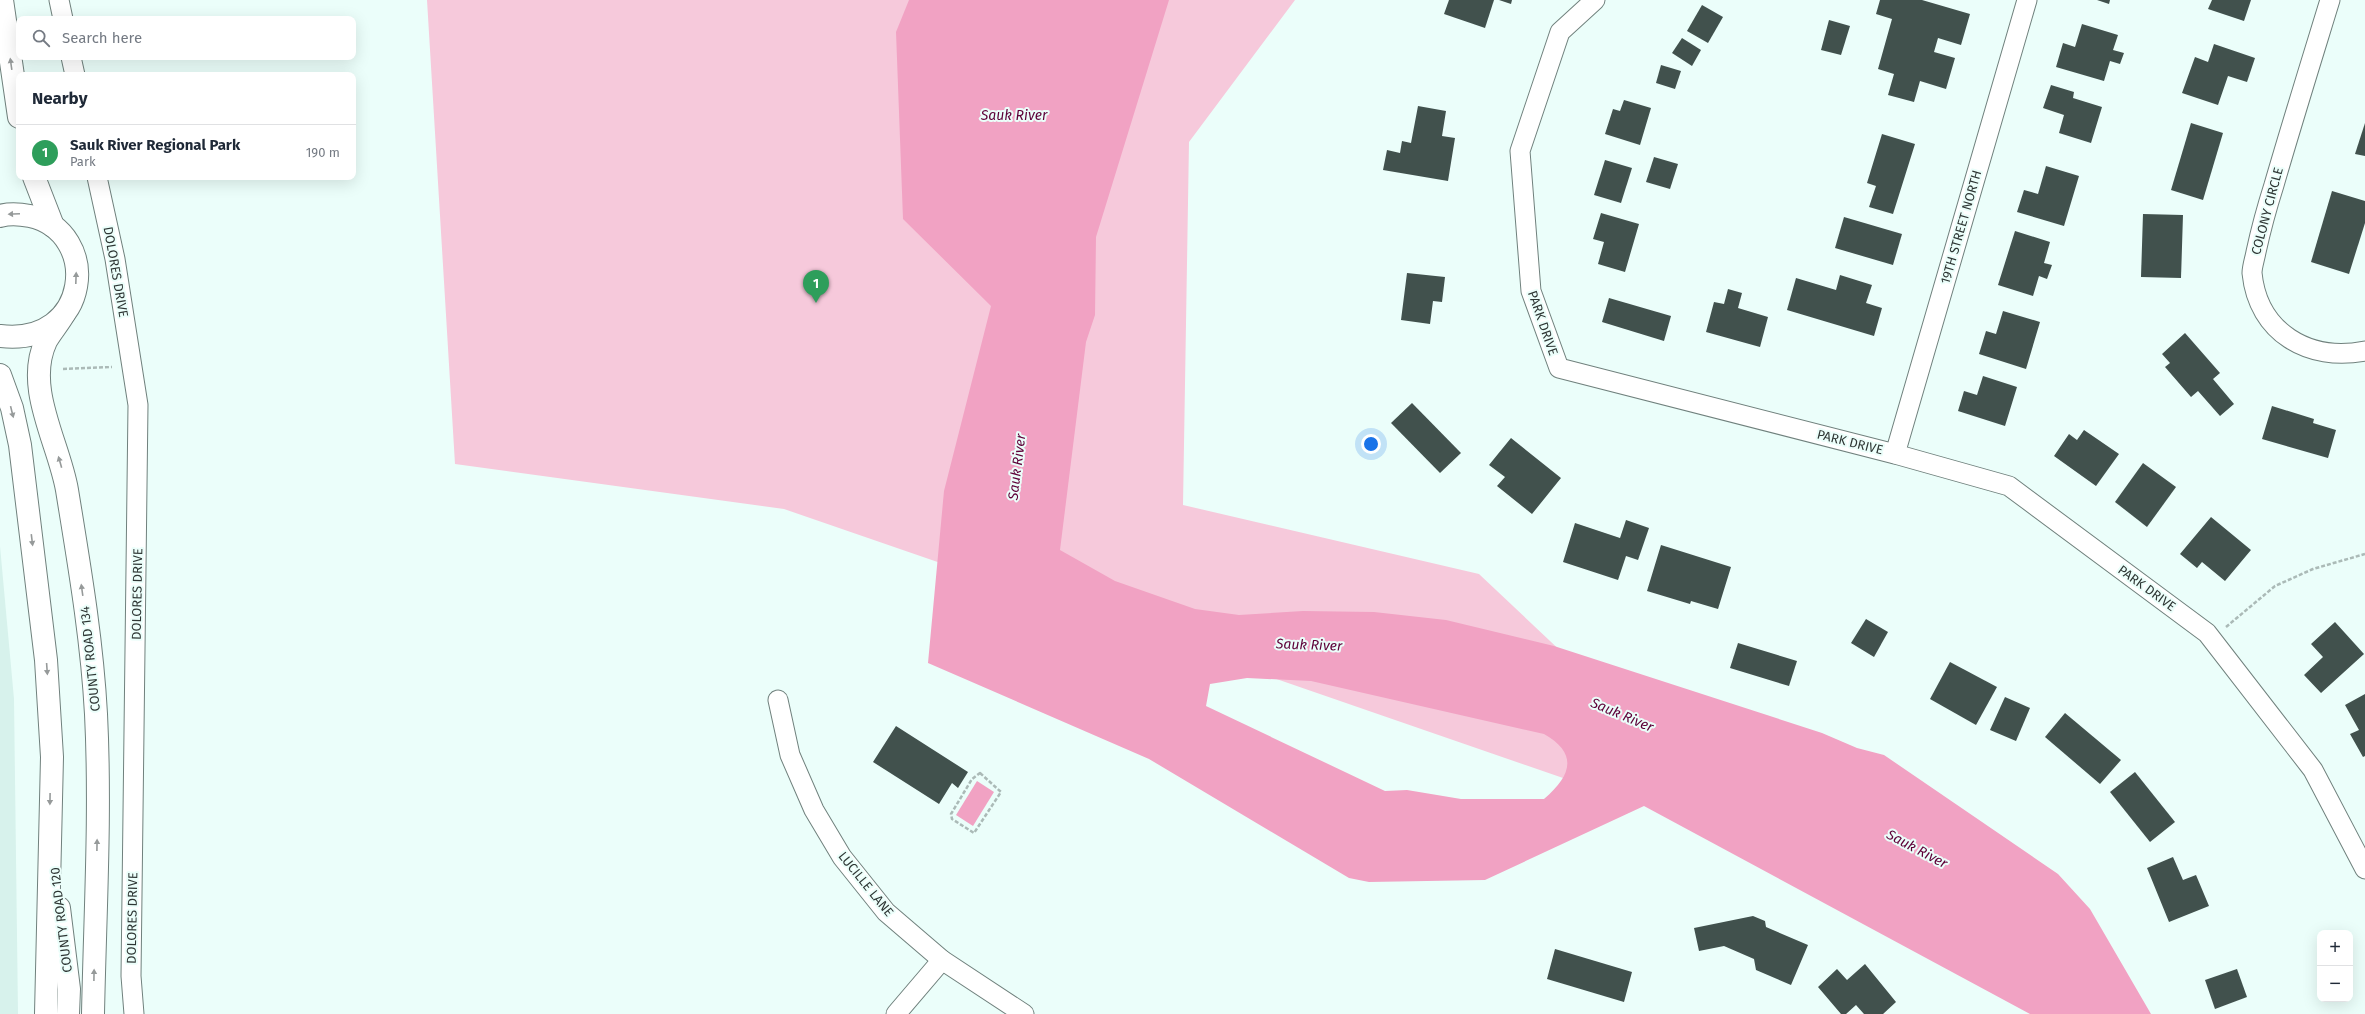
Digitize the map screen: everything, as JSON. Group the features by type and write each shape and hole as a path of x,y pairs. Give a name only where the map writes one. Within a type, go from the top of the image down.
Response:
{"street":[{"path":"2,0 16,96"},
{"path":"59,0 62,16"},
{"name":"PARK DRIVE","path":"1596,0 1560,32 1520,151 1531,291 1559,368 1895,454 2009,486 2207,633 2313,770 2365,869"},
{"name":"19TH STREET NORTH","path":"1895,454 2028,0"},
{"name":"COLONY CIRCLE","path":"2330,0 2262,222 2252,272 2259,301 2275,327 2297,344 2323,353 2349,354 2365,350"},
{"path":"72,60 74,72"},
{"path":"35,180 53,226"},
{"name":"DOLORES DRIVE","path":"98,180 115,259 138,405 139,442 131,976 134,1014"},
{"path":"0,216 20,213 37,217 53,226 67,240 75,258 77,271 74,297 64,314 51,327 35,335 17,338 0,336"},
{"name":"COUNTY ROAD 134","path":"64,314 46,342 40,367 40,393 65,478 87,623 96,712 98,781 93,1014"},
{"path":"0,375 12,408 20,445 46,660 52,757 46,1014"},
{"name":"LUCILLE LANE","path":"778,700 790,755 814,810 842,858 886,912 942,960 1024,1014"},
{"name":"COUNTY ROAD 120","path":"50,826 69,989 68,1014"},
{"path":"896,1014 942,960"}],"path":[{"path":"63,369 132,365"},
{"path":"2207,633 2225,627 2275,586 2313,569 2365,554"},
{"path":"980,773 1000,792 974,833 952,819 952,814 972,779 980,773"}],"shaded area":[{"path":"427,0 1295,0 1189,142 1183,505 1479,574 1567,657 1644,806 784,509 455,464"},
{"path":"0,546 14,699 18,1014 0,1014"}],"water":[{"name":"Sauk River","path":"909,0 1169,0 1096,237 1095,315 1086,342 1060,550 1115,581 1195,609 1239,615 1303,611 1374,612 1446,620 1554,646 1822,733 1857,748 1884,755 2058,874 2090,909 2151,1014 2030,1014 1644,806 1485,880 1369,882 1349,878 1149,759 928,663 944,491 991,306 903,219 896,32","holes":["1247,678 1311,681 1544,734 1563,749 1567,765 1565,774 1560,782 1544,799 1461,799 1407,790 1385,791 1206,706 1210,684"]},
{"path":"977,781 994,792 973,826 956,815"}],"building":[{"path":"1449,0 1494,0 1485,28 1444,14"},
{"path":"1499,0 1512,0 1511,4"},
{"path":"1880,0 1922,0 1970,14 1961,45 1938,38 1934,52 1955,58 1946,89 1920,81 1914,102 1888,95 1894,74 1878,69 1892,19 1876,14"},
{"path":"2097,0 2110,0 2109,4"},
{"path":"2212,0 2251,0 2244,21 2208,9"},
{"path":"1702,5 1723,17 1708,43 1687,31"},
{"path":"1829,20 1850,26 1841,55 1821,50"},
{"path":"2082,24 2118,35 2113,50 2124,53 2120,64 2110,61 2104,81 2056,67 2063,43 2075,47"},
{"path":"1682,38 1701,50 1692,66 1672,53"},
{"path":"2214,44 2255,58 2247,82 2228,76 2218,105 2182,93 2195,57 2208,62"},
{"path":"1661,65 1681,71 1675,89 1656,83"},
{"path":"2051,85 2074,92 2073,98 2102,107 2091,143 2059,133 2064,115 2043,108"},
{"path":"1624,100 1651,108 1640,145 1605,134 1613,109 1620,111"},
{"path":"1418,106 1446,111 1442,136 1455,138 1448,181 1383,170 1387,150 1400,153 1402,141 1411,143"},
{"path":"2191,123 2223,133 2203,200 2171,190"},
{"path":"2365,123 2365,156 2355,154"},
{"path":"1882,134 1915,144 1893,214 1869,207 1876,186 1867,183"},
{"path":"1654,157 1678,164 1670,189 1646,182"},
{"path":"1605,160 1632,168 1621,203 1594,195"},
{"path":"2046,166 2079,176 2064,226 2017,212 2024,190 2038,194"},
{"path":"2332,191 2365,201 2365,223 2349,274 2311,262"},
{"path":"1601,213 1639,224 1625,272 1598,264 1604,242 1593,239"},
{"path":"2143,214 2183,215 2181,278 2141,277"},
{"path":"1844,217 1902,234 1893,265 1835,248"},
{"path":"2015,231 2050,242 2044,263 2052,265 2047,279 2039,276 2033,296 1998,285"},
{"path":"1407,273 1445,277 1442,302 1433,301 1430,324 1401,320"},
{"path":"1840,275 1872,285 1866,303 1882,308 1874,336 1787,310 1796,278 1836,290"},
{"path":"1728,289 1742,293 1738,308 1768,317 1760,347 1706,332 1714,302 1724,304"},
{"path":"1609,298 1671,316 1664,341 1602,322"},
{"path":"2003,311 2040,322 2026,369 1979,354 1986,331 1996,334"},
{"path":"2185,333 2220,373 2213,379 2234,404 2220,416 2198,391 2191,397 2165,367 2170,363 2162,354"},
{"path":"1983,376 2017,387 2005,426 1958,411 1964,391 1977,395"},
{"path":"1412,403 1461,453 1440,473 1391,423"},
{"path":"2272,406 2314,419 2313,423 2336,430 2328,458 2262,439"},
{"path":"2084,430 2119,454 2096,486 2054,456 2069,434 2077,440"},
{"path":"1511,438 1561,478 1532,514 1497,486 1505,477 1489,465"},
{"path":"2143,463 2176,487 2147,527 2115,502"},
{"path":"2211,517 2251,550 2225,581 2202,562 2197,568 2180,554"},
{"path":"1626,520 1649,528 1638,560 1626,556 1618,580 1563,562 1575,523 1620,538"},
{"path":"1661,545 1731,567 1718,609 1691,601 1690,604 1647,591"},
{"path":"1866,619 1888,632 1874,657 1851,643"},
{"path":"2335,622 2364,654 2321,693 2304,675 2323,657 2311,644"},
{"path":"1738,643 1797,661 1789,686 1730,668"},
{"path":"1950,662 1997,687 1976,725 1930,699"},
{"path":"2365,694 2365,756 2363,757 2350,734 2359,730 2345,705"},
{"path":"2005,697 2030,708 2016,741 1990,730"},
{"path":"2065,713 2121,760 2100,784 2045,737"},
{"path":"896,726 968,772 958,788 952,783 939,804 873,762"},
{"path":"2135,772 2175,822 2150,842 2110,792"},
{"path":"2173,857 2183,880 2196,875 2209,906 2169,922 2147,868"},
{"path":"1753,916 1765,921 1766,927 1808,945 1791,985 1756,970 1754,959 1724,946 1699,951 1694,928"},
{"path":"1555,949 1632,972 1624,1002 1547,979"},
{"path":"1865,964 1896,1002 1883,1014 1864,1014 1856,1005 1846,1014 1841,1014 1818,987 1837,969 1847,980"},
{"path":"2237,969 2247,997 2215,1009 2205,980"}],"place":[{"name":"Sauk River Regional Park","path":"816,303"}]}
